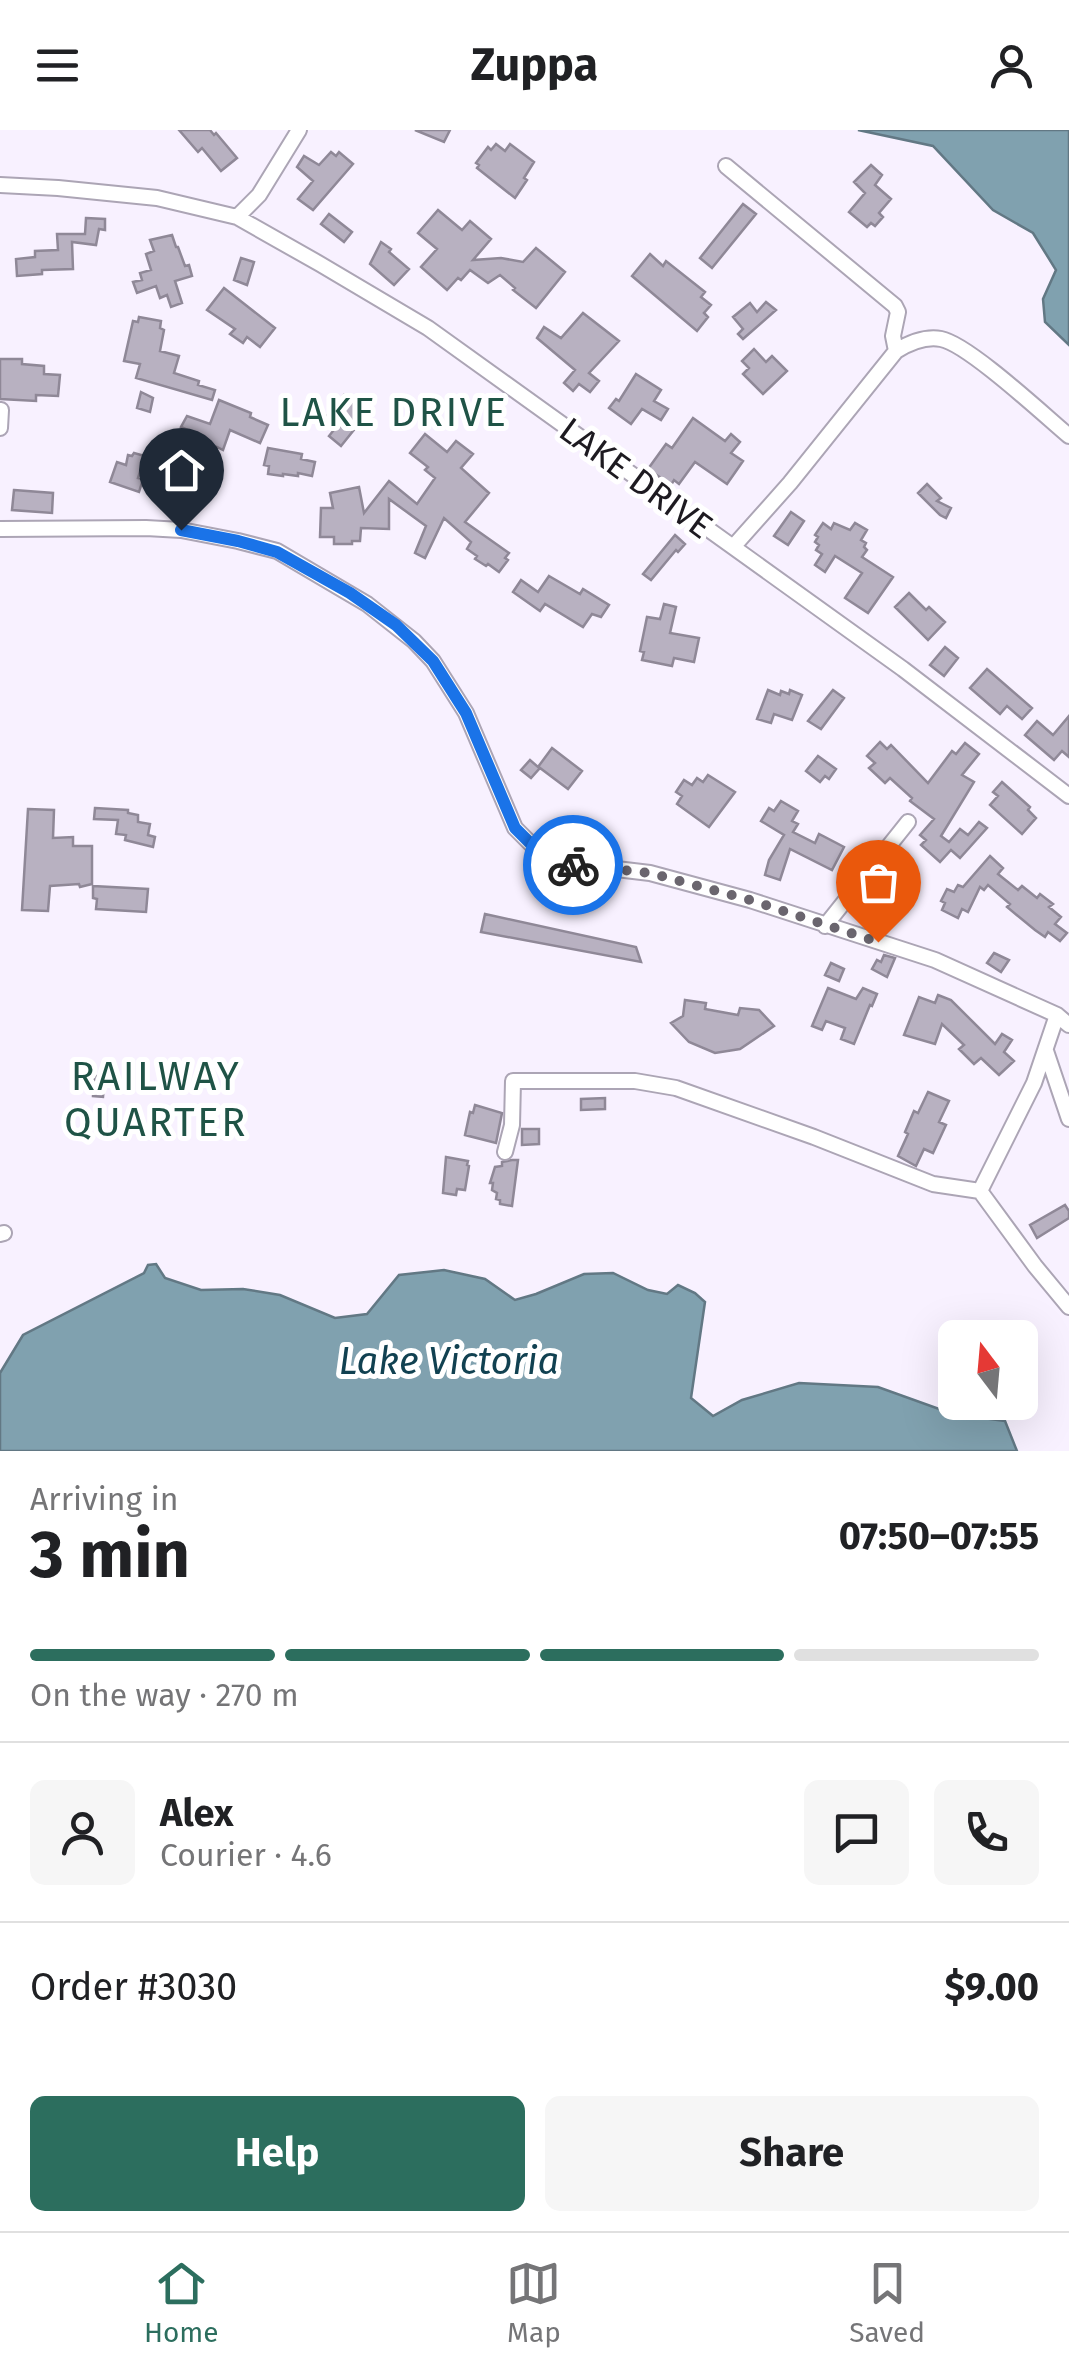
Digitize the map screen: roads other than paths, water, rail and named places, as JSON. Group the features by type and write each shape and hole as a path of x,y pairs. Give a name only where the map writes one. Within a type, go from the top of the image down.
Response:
{"street":[{"path":"236,217 259,194 299,130"},
{"path":"726,166 895,306 896,351"},
{"name":"LAKE DRIVE","path":"0,186 157,198 236,217 428,328 903,670 1069,796"},
{"path":"733,547 896,351 908,344 939,338 950,342 1003,380 1069,436"},
{"path":"0,428 1,410"},
{"path":"0,530 181,530 277,552 368,604 433,661 466,713 515,828 539,852 566,863 650,873 750,900 935,960 1057,1014 1069,1026"},
{"path":"825,926 908,822"},
{"path":"980,1191 1034,1083 1057,1014"},
{"path":"1046,1050 1069,1119"},
{"path":"505,1152 512,1125 513,1081 651,1082 676,1088 933,1184 980,1191 1069,1307"}],"water":[{"path":"858,130 1069,130 1069,345 1045,322 1043,299 1056,270 1033,233 993,210 933,146"},
{"name":"Lake Victoria","path":"156,1264 165,1278 201,1290 243,1289 280,1295 335,1318 367,1314 399,1275 444,1270 485,1279 515,1300 584,1274 613,1273 648,1290 667,1294 678,1285 705,1302 691,1398 713,1416 742,1400 799,1383 878,1387 938,1409 938,1420 1005,1421 1017,1451 0,1451 0,1373 23,1335 144,1273 148,1265"}],"district":[{"name":"LAKE DRIVE","path":"394,412"},
{"name":"RAILWAY QUARTER","path":"156,1099"}]}
